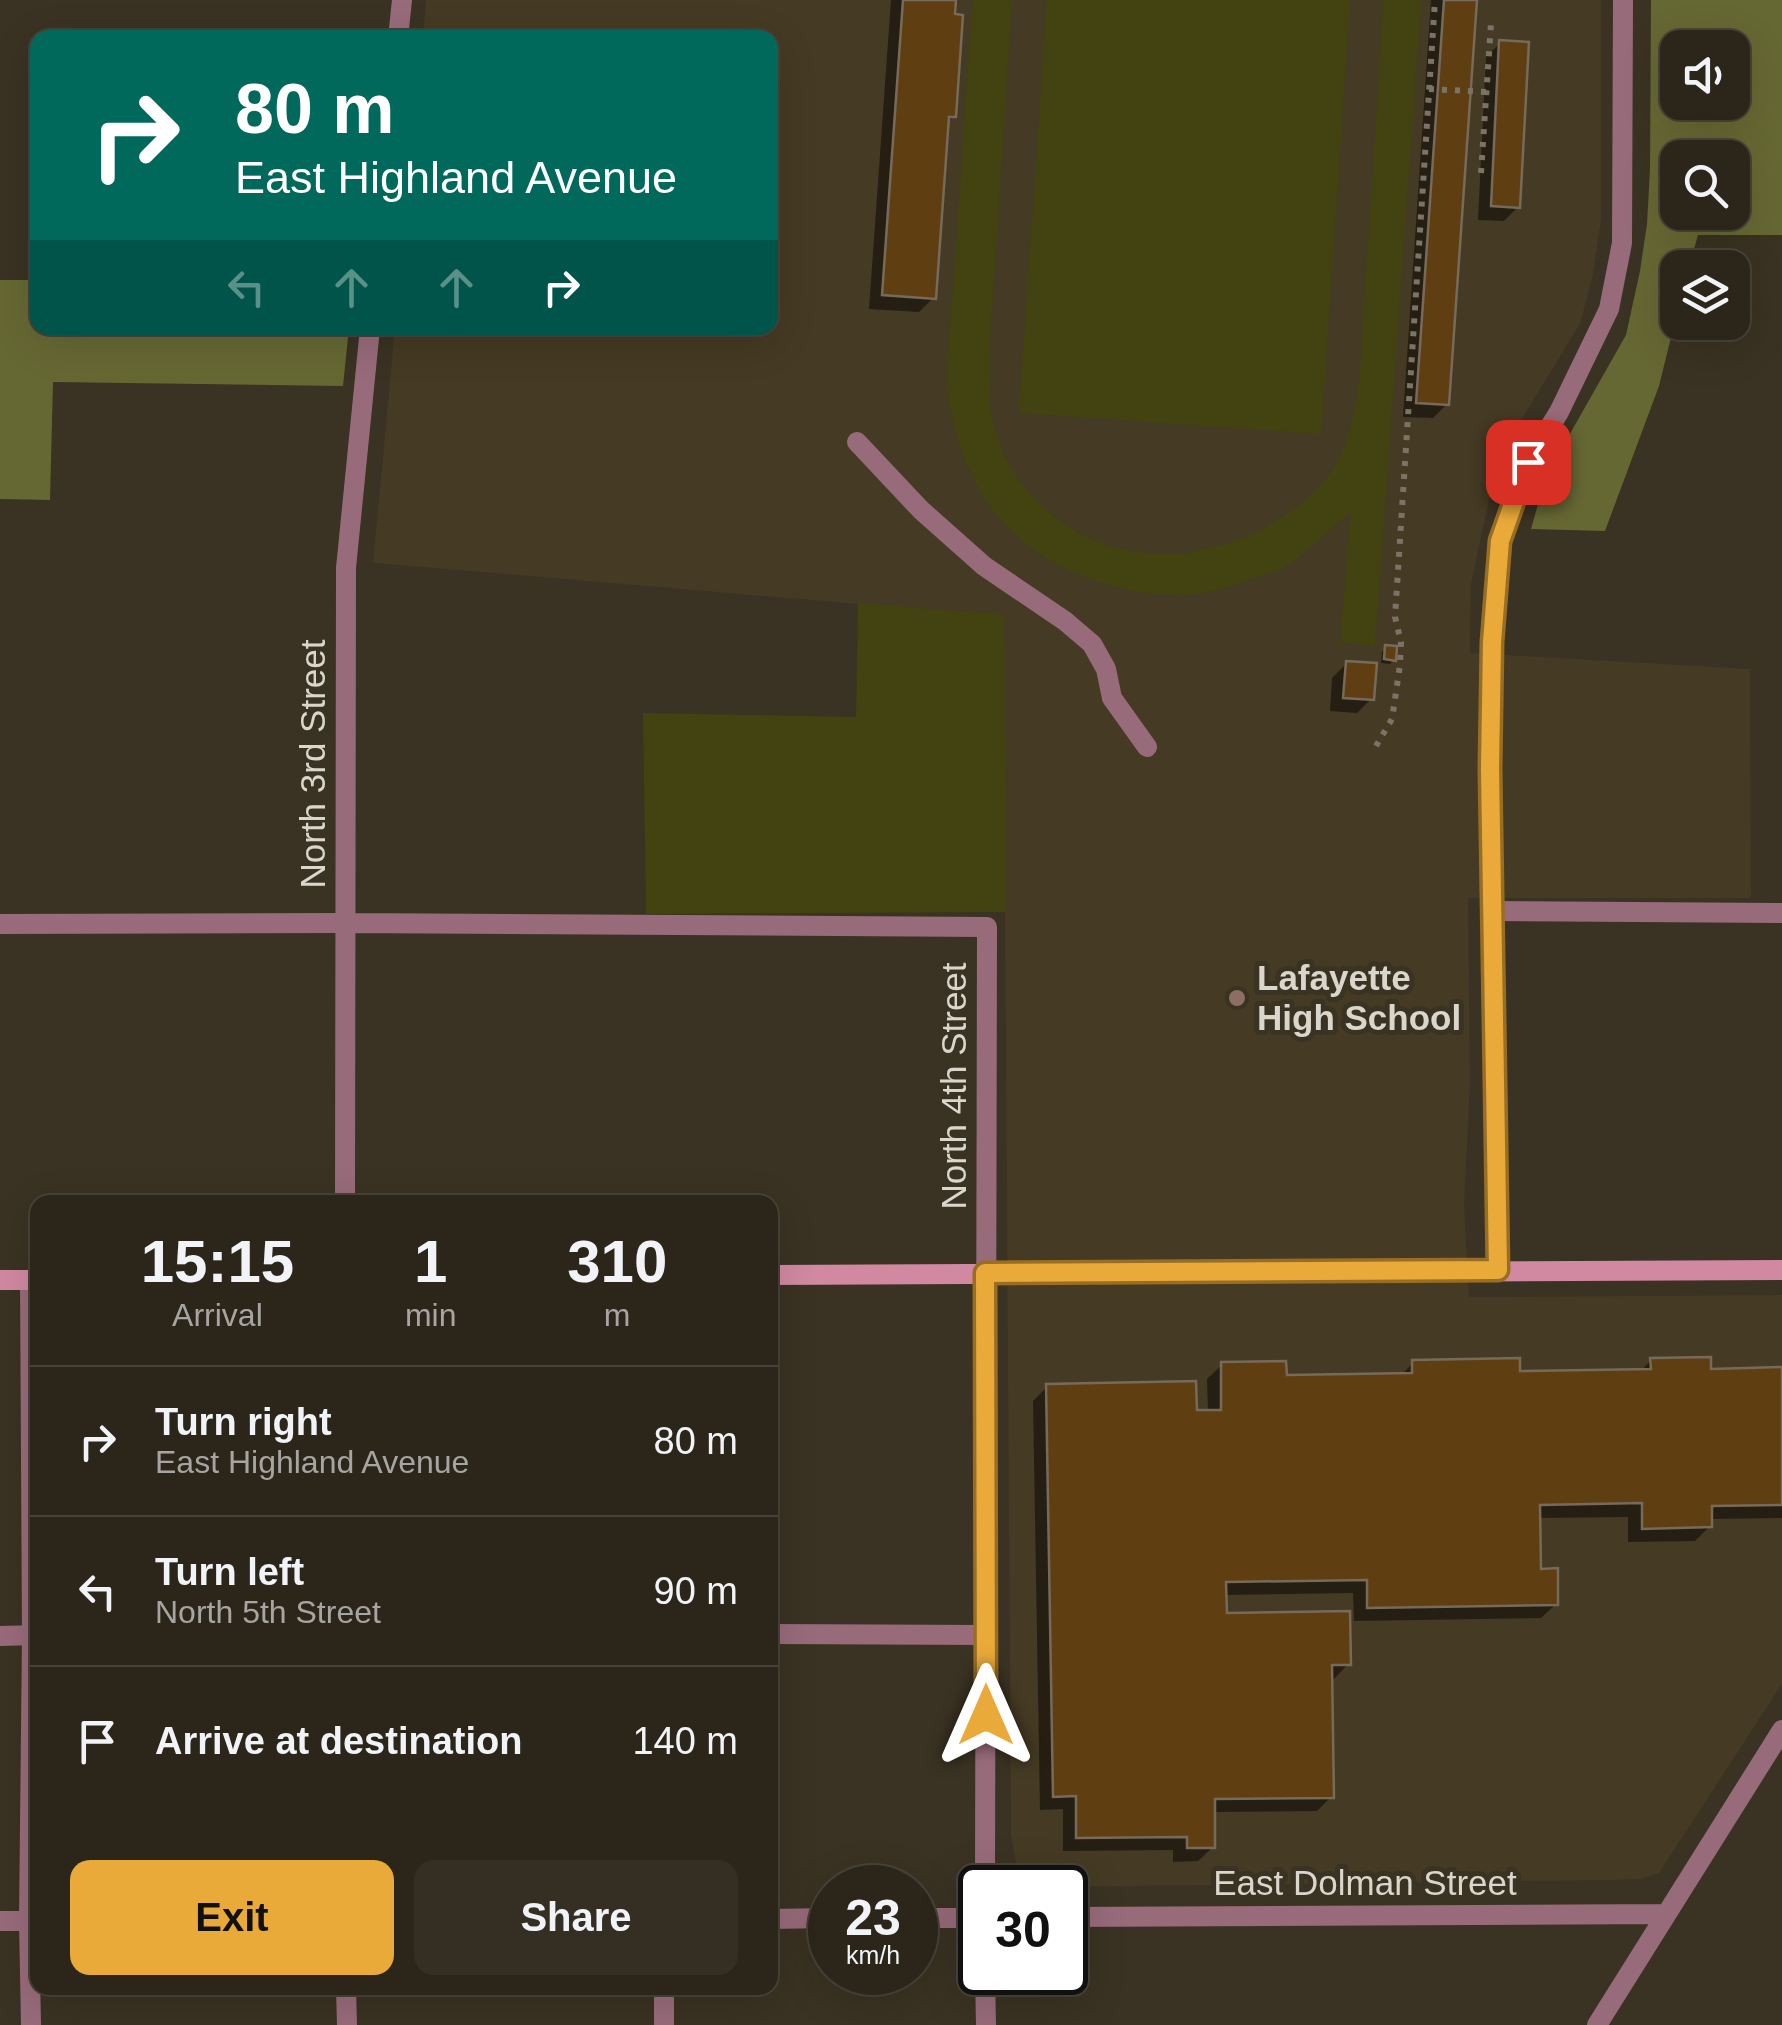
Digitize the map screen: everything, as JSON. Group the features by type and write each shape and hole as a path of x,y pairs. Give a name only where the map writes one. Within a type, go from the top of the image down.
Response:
{"street":[{"path":"399,30 402,0"},
{"path":"1498,1270 1490,769 1500,541 1528,462 1559,412 1609,309 1622,243 1622,0"},
{"name":"North 3rd Street","path":"346,1195 346,568 369,335"},
{"path":"857,442 921,510 984,566 1092,644 1106,669 1112,698 1147,747"},
{"path":"1492,911 1782,913"},
{"path":"0,924 346,923"},
{"name":"North 4th Street","path":"346,923 987,927 985,1865"},
{"path":"778,1274 1782,1270"},
{"path":"0,1280 30,1280"},
{"path":"778,1634 986,1636"},
{"path":"0,1636 30,1636"},
{"path":"1597,2025 1782,1730"},
{"name":"East Dolman Street","path":"1088,1918 1666,1914"},
{"path":"778,1918 808,1918"},
{"path":"0,1921 30,1921"},
{"path":"31,2025 32,1995"},
{"path":"346,1995 346,2025"},
{"path":"664,1995 664,2025"},
{"path":"985,1995 986,2025"}],"path":[{"path":"1376,746 1392,719 1400,665 1401,642 1395,617 1435,0"},
{"path":"1482,174 1491,22"},
{"path":"1429,88 1487,92"}],"shaded area":[{"name":"Lafayette High School","path":"426,0 1601,0 1601,219 1593,275 1580,324 1523,417 1492,486 1471,584 1470,653 1750,669 1751,898 1468,898 1470,1083 1464,1204 1469,1297 1782,1295 1782,1684 1659,1873 1640,1879 1614,1880 1088,1886 1088,1865 1016,1865 1011,1835 1003,616 373,563 394,335 778,335 778,30 424,30"},
{"path":"973,0 1012,0 989,354 995,430 1006,459 1022,484 1064,524 1118,548 1177,554 1237,540 1267,527 1311,495 1341,455 1359,380 1384,0 1421,0 1375,646 1340,642 1351,511 1309,550 1277,570 1200,593 1154,594 1093,580 1038,553 1014,534 977,485 955,431 948,380"},
{"path":"1047,0 1350,0 1321,434 1019,413"},
{"path":"858,603 1004,615 1006,912 646,914 643,713 856,717"}],"green space":[{"path":"1651,0 1782,0 1782,235 1698,235 1694,250 1660,250 1660,340 1670,340 1659,386 1605,531 1531,529 1546,476 1626,335 1647,224"},
{"path":"0,280 30,280 30,335 348,335 343,386 53,382 50,500 0,499"}],"building":[{"path":"903,0 956,0 955,14 963,15 956,117 949,117 936,299 882,295"},
{"path":"1444,0 1477,0 1449,405 1416,403"},
{"path":"1499,40 1529,42 1520,208 1491,206"},
{"path":"1385,645 1397,646 1396,661 1384,659"},
{"path":"1346,661 1377,663 1374,700 1343,698"},
{"path":"1711,1357 1711,1369 1782,1367 1782,1505 1712,1506 1712,1527 1642,1529 1642,1503 1540,1505 1541,1569 1558,1568 1558,1605 1367,1608 1367,1580 1226,1582 1227,1613 1350,1611 1351,1665 1332,1665 1334,1798 1215,1799 1215,1848 1187,1848 1187,1837 1076,1838 1076,1796 1053,1797 1046,1384 1196,1381 1197,1410 1221,1410 1221,1362 1286,1361 1287,1375 1412,1373 1412,1360 1520,1358 1520,1371 1651,1369 1650,1358"}],"place":[{"name":"Lafayette High School","path":"1237,998"}],"route":[{"path":"986,1715 985,1273 1498,1270 1490,769 1492,642 1500,541 1528,462"}]}
